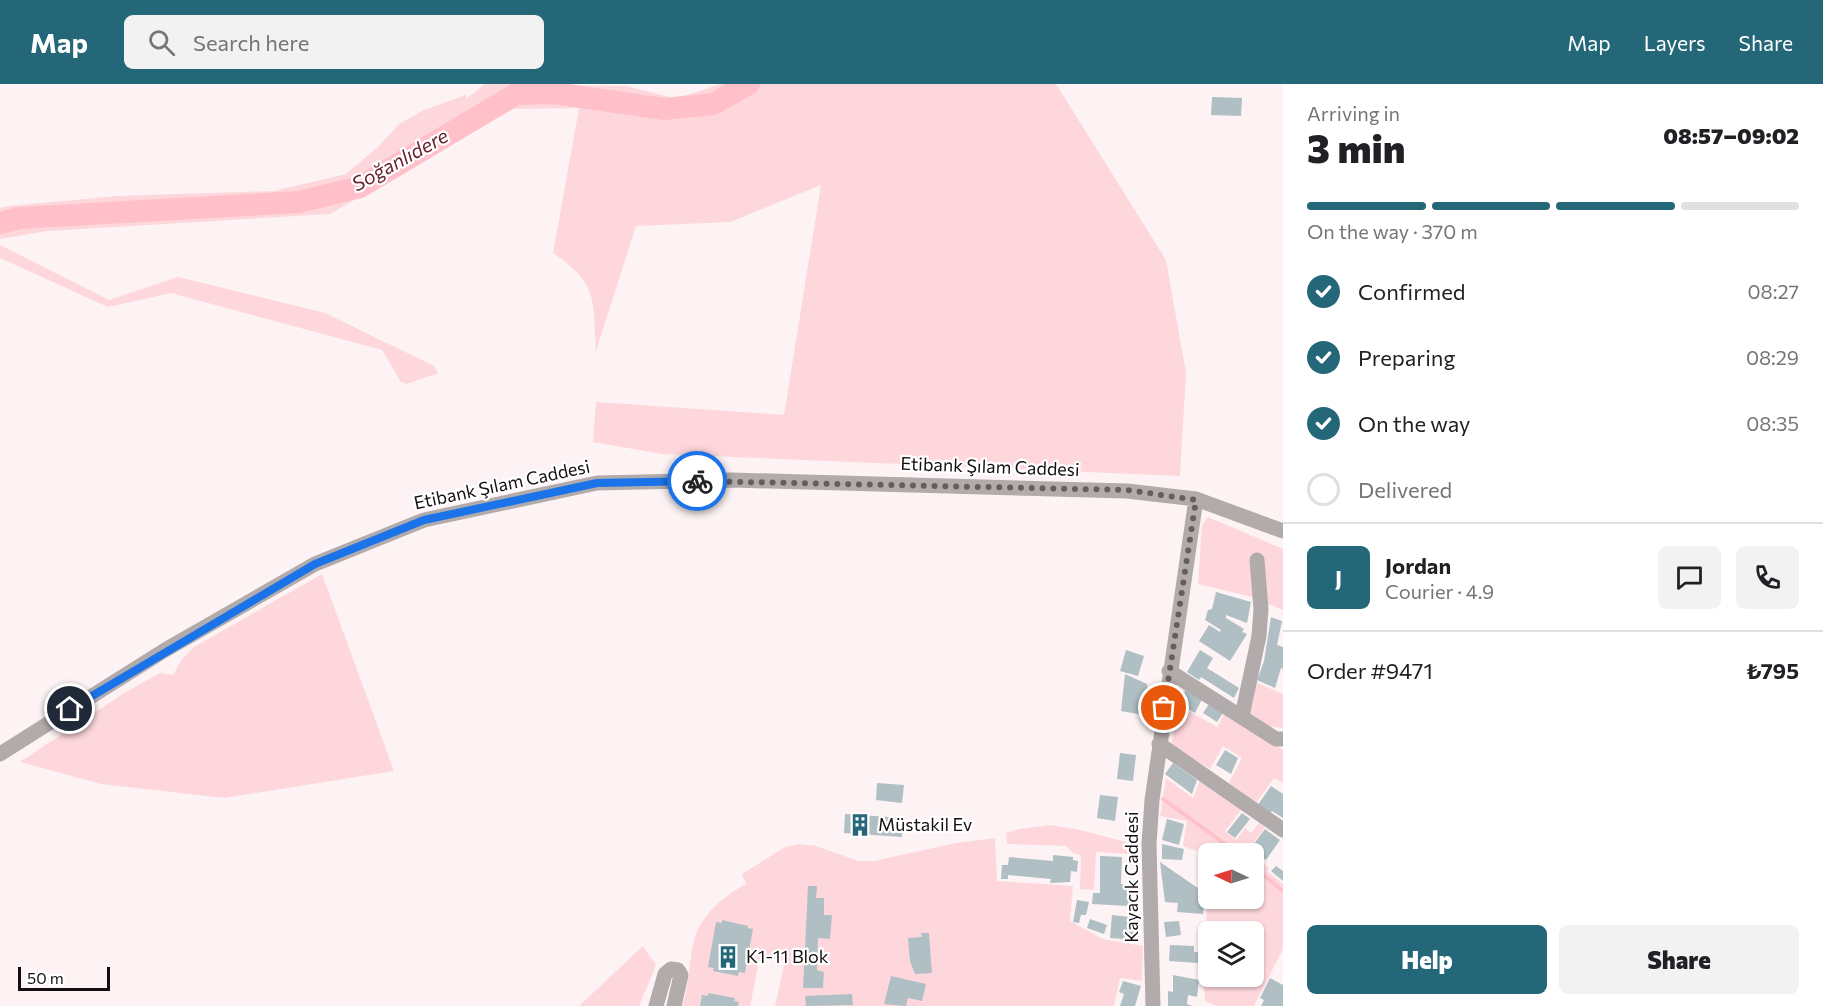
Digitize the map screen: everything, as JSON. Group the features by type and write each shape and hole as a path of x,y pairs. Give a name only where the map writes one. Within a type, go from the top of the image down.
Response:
{"street":[{"name":"Etibank Şılam Caddesi","path":"0,754 165,650 315,564 424,520 597,483 731,480 1127,490 1196,500 1283,531"},
{"name":"Kayacık Caddesi","path":"1153,1006 1149,844 1159,744 1196,500"},
{"path":"1242,716 1259,636 1261,609 1257,560"},
{"path":"1169,671 1276,739 1283,739"},
{"path":"1159,744 1283,831"},
{"path":"656,1006 665,974 671,969 678,970 681,975 674,1006"}],"shaded area":[{"path":"485,84 627,86 676,99 720,84 1056,84 1166,260 1186,373 1180,476 662,454 593,442 596,402 784,415 821,185 730,222 636,226 596,351 591,294 579,274 553,253 579,108 514,109 465,133 463,137 330,214 48,231 0,239 0,208 9,206 117,196 274,191 346,174 378,147 399,124 424,110 466,95 466,99"},
{"path":"0,245 109,300 178,277 325,313 434,366 438,373 407,384 401,382 382,350 171,293 108,307 0,258"},
{"path":"1208,517 1283,549 1283,610 1252,597 1198,584 1202,525"},
{"path":"322,574 394,771 224,798 101,784 20,762 124,693 160,673 173,675 182,659 194,647"},
{"path":"1255,682 1283,694 1283,727 1269,726 1247,713"},
{"path":"1180,706 1217,727 1225,713 1283,750 1283,783 1274,778 1256,803 1229,783 1242,758 1223,746 1210,769 1171,745"},
{"path":"1166,778 1193,798 1201,778 1241,810 1225,831 1236,840 1245,828 1251,833 1259,823 1265,827 1253,843 1198,843 1198,852 1183,846 1187,821 1160,816"},
{"path":"1050,825 1076,829 1130,843 1130,854 1096,852 1094,890 1080,889 1081,855 1073,853 1066,846 1007,844 1006,833"},
{"path":"995,838 997,881 1073,886 1070,921 1103,939 1143,946 1142,981 1120,978 1114,1006 775,1006 785,961 760,957 750,1006 682,1006 695,937 703,920 722,900 746,884 742,874 785,847 799,844 816,846 858,861 874,861 956,843"},
{"path":"1264,863 1269,868 1267,871 1283,884 1283,949 1264,986 1264,921 1206,921 1207,909 1264,909"},
{"path":"643,946 656,965 639,1006 579,1006"},
{"path":"1204,987 1264,987 1254,1006 1217,1006 1205,1001"}],"building":[{"path":"1212,97 1242,98 1241,116 1211,115"},
{"path":"1216,592 1251,602 1247,623 1226,615 1226,618 1244,629 1242,632 1247,634 1230,661 1199,641 1209,625 1220,632 1221,630 1205,620 1208,610 1212,609"},
{"path":"1271,617 1282,621 1277,645 1283,647 1283,669 1281,668 1275,688 1257,680 1264,661"},
{"path":"1126,650 1144,656 1138,676 1120,671"},
{"path":"1200,650 1213,658 1207,668 1239,688 1234,698 1201,677 1199,680 1187,672"},
{"path":"1125,674 1147,684 1148,716 1121,711"},
{"path":"1185,690 1202,699 1195,713 1181,705"},
{"path":"1209,704 1223,713 1217,722 1203,713"},
{"path":"1225,750 1238,758 1231,774 1216,765"},
{"path":"1120,753 1136,755 1133,781 1117,779"},
{"path":"1173,763 1197,780 1192,794 1165,774"},
{"name":"Müstakil Ev","path":"877,783 904,785 902,803 876,800"},
{"path":"1271,786 1283,794 1283,818 1272,811 1269,815 1257,806"},
{"path":"1100,795 1118,797 1115,821 1097,818"},
{"path":"1242,813 1250,819 1235,838 1227,832"},
{"path":"845,814 903,818 902,837 844,833"},
{"path":"1167,819 1184,824 1179,845 1162,840"},
{"path":"1265,829 1280,840 1266,860 1264,859 1264,843 1254,843"},
{"path":"1162,844 1184,849 1182,860 1162,859"},
{"path":"1053,855 1073,857 1073,860 1078,861 1077,872 1071,871 1070,882 1050,883 1051,879 1008,875 1008,879 1001,879 1002,865 1008,865 1009,857 1053,861"},
{"path":"1100,856 1122,857 1121,884 1130,884 1129,906 1092,904 1093,893 1100,893"},
{"path":"1160,862 1198,888 1198,909 1203,909 1203,914 1177,912 1178,903 1165,902"},
{"path":"1276,866 1283,871 1283,881 1271,871"},
{"path":"808,886 817,886 816,898 824,898 824,915 832,915 830,939 818,938 817,970 824,972 823,988 803,988"},
{"path":"1077,900 1089,902 1086,915 1081,915 1079,923 1073,922"},
{"path":"1112,915 1139,918 1137,940 1110,938"},
{"path":"1090,919 1107,925 1104,934 1087,928"},
{"name":"K1-11 Blok","path":"722,920 753,929 745,973 739,972 738,976 713,971 714,968 708,967 716,922 722,923"},
{"path":"1179,921 1181,935 1166,937 1164,922"},
{"path":"921,933 929,933 932,973 915,974 910,961 908,938 922,937"},
{"path":"1170,945 1194,946 1194,952 1198,952 1198,963 1169,961"},
{"path":"1173,975 1198,980 1197,997 1188,995 1187,1004 1192,1006 1168,1006 1168,991 1173,992"},
{"path":"891,976 926,984 922,1001 908,998 906,1006 884,1004"},
{"path":"1270,978 1283,985 1283,1006 1261,1006 1264,1000 1260,998"},
{"path":"1123,981 1141,986 1135,1006 1120,1006 1124,994 1119,992"},
{"path":"708,993 735,998 734,1001 739,1002 738,1006 700,1006 702,995 708,996"},
{"path":"852,994 853,1005 806,1006 805,996"}],"waterway":[{"name":"Soğanlıdere","path":"0,223 19,218 299,202 360,187 516,94 554,93 664,109 713,104 749,84"},
{"name":"Soğanlıdere","path":"1163,799 1224,843"},
{"name":"Soğanlıdere","path":"1264,875 1283,891"}],"way so far":[{"path":"697,481 1127,490 1196,500 1164,708"}],"place":[{"name":"Müstakil Ev","path":"860,825"},
{"name":"K1-11 Blok","path":"728,957"}],"route":[{"path":"70,709 165,650 315,564 424,520 597,483 697,481"}]}
